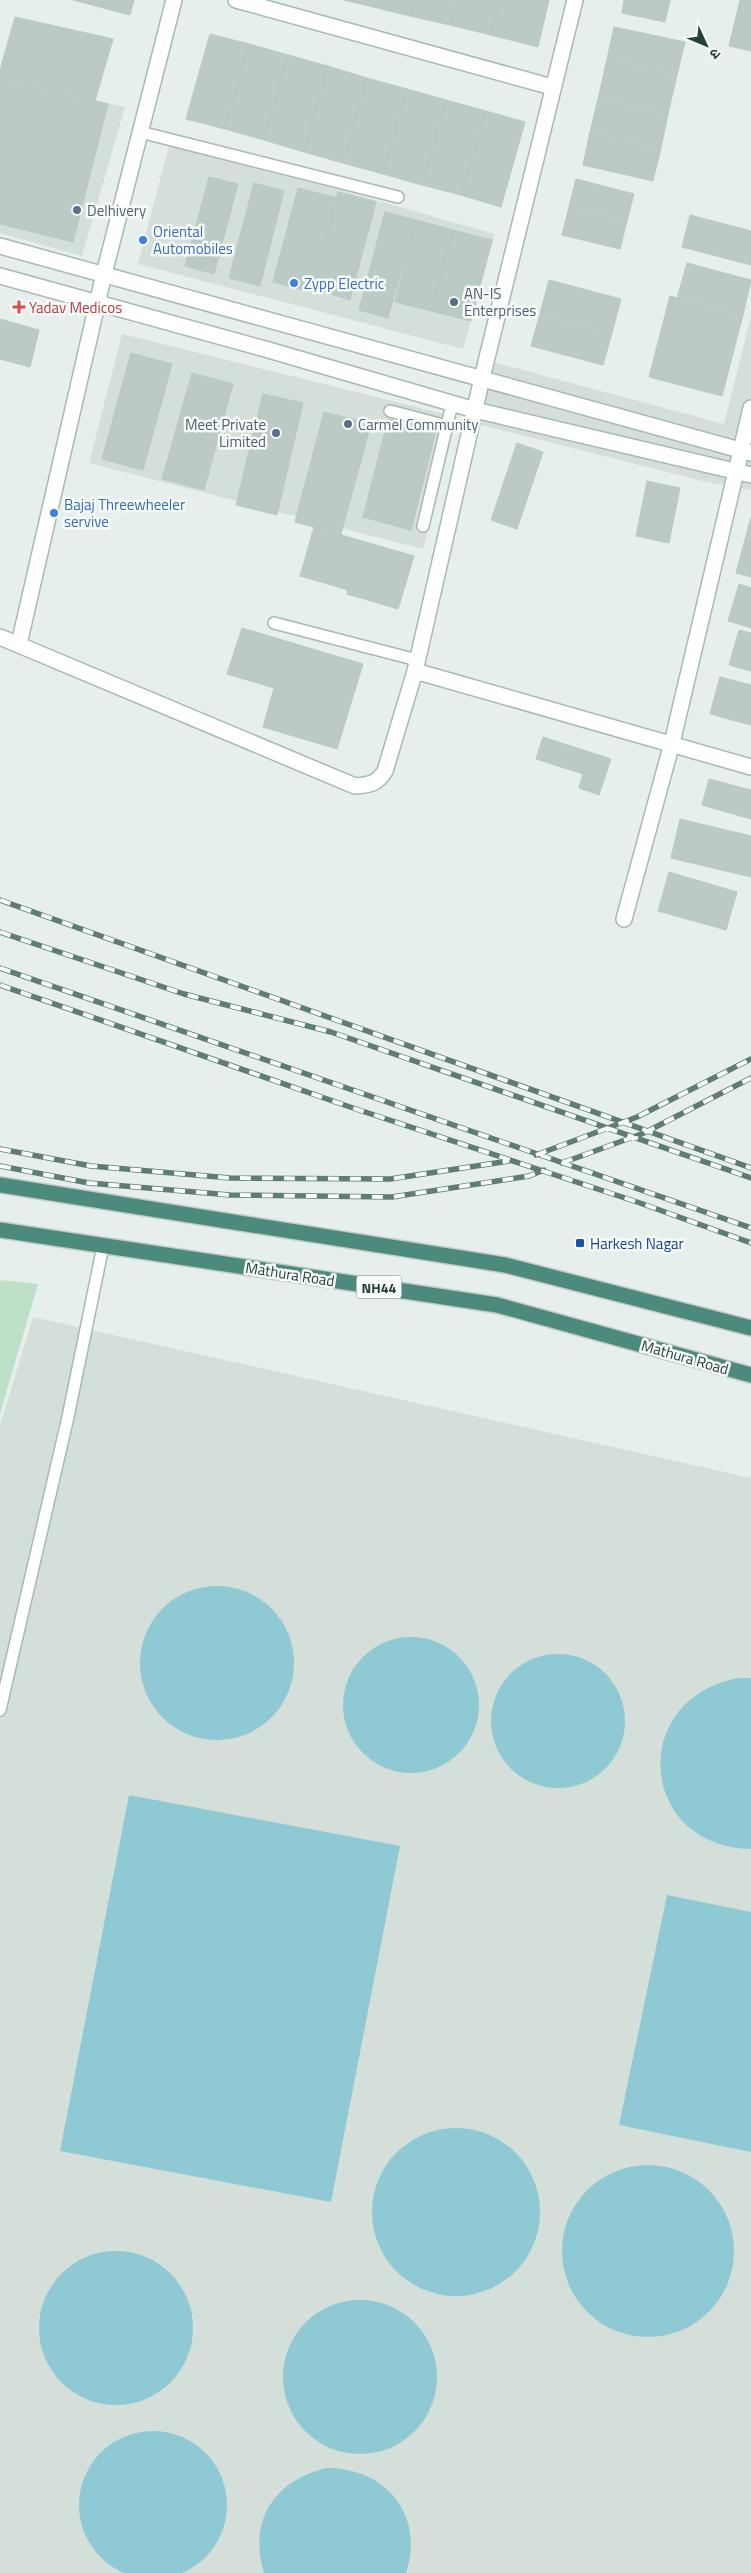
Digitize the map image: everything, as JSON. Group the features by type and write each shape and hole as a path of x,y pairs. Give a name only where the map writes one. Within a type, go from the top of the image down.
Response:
{"highway":[{"path":"0,1185 504,1265 751,1328"},
{"name":"Mathura Road","path":"0,1230 497,1305 751,1375"}],"street":[{"path":"19,644 97,303 174,0"},
{"path":"236,0 552,88"},
{"path":"0,637 355,786 369,786 379,780 385,771 416,665 482,378 575,0"},
{"path":"0,246 746,452"},
{"path":"0,276 452,404 744,474"},
{"path":"624,918 744,474 751,408"},
{"path":"416,665 751,767"}],"lane":[{"path":"140,132 398,197"},
{"path":"422,526 452,404"},
{"path":"390,411 447,426"},
{"path":"274,623 416,665"},
{"path":"0,1710 68,1417 104,1246"}],"shaded area":[{"name":"Delhivery","path":"0,77 125,107 82,256 0,233"},
{"path":"169,146 336,189 495,234 463,349 138,264"},
{"path":"751,317 751,490 702,481 477,424 493,362 724,424"},
{"path":"122,334 457,417 423,549 89,463"},
{"path":"33,1317 751,1478 751,2573 0,2573 0,1425"}],"green space":[{"path":"0,1280 38,1284 0,1414"}],"water":[{"path":"217,1586 246,1592 260,1599 271,1609 281,1620 288,1634 294,1663 288,1692 281,1706 271,1717 260,1727 246,1734 217,1740 188,1734 174,1727 163,1717 153,1706 146,1692 140,1663 146,1634 153,1620 163,1609 174,1599 188,1592"},
{"path":"411,1637 437,1642 449,1648 459,1657 468,1667 474,1679 479,1705 474,1731 468,1743 459,1753 449,1762 437,1768 411,1773 385,1768 373,1762 363,1753 354,1743 348,1731 343,1705 348,1679 354,1667 363,1657 373,1648 385,1642"},
{"path":"558,1654 584,1659 605,1674 620,1695 625,1721 620,1747 605,1768 584,1783 558,1788 532,1783 511,1768 496,1747 491,1721 496,1695 511,1674 532,1659"},
{"path":"739,1678 751,1678 751,1849 713,1842 686,1824 668,1799 661,1770 664,1740 678,1713 703,1691"},
{"path":"129,1795 400,1846 331,2202 60,2151"},
{"path":"667,1895 751,1912 751,2152 619,2125"},
{"path":"448,2128 464,2128 496,2138 521,2159 534,2180 540,2212 534,2244 526,2259 509,2277 488,2290 464,2296 448,2296 424,2290 409,2282 386,2259 378,2244 372,2220 372,2204 378,2180 386,2165 409,2142 424,2134"},
{"path":"640,2165 656,2165 681,2171 689,2175 703,2184 715,2196 728,2218 734,2251 728,2284 715,2306 703,2318 681,2331 656,2337 640,2337 615,2331 607,2327 593,2318 581,2306 568,2284 562,2259 562,2243 568,2218 572,2210 581,2196 593,2184 615,2171"},
{"path":"116,2251 131,2252 145,2257 159,2264 170,2274 180,2285 187,2299 192,2313 192,2343 187,2357 180,2371 170,2382 159,2392 145,2399 131,2404 116,2405 101,2404 87,2399 73,2392 62,2382 52,2371 45,2357 40,2343 39,2328 40,2313 45,2299 52,2285 62,2274 73,2264 87,2257 101,2252"},
{"path":"360,2300 389,2306 403,2313 414,2323 424,2334 431,2348 437,2377 431,2406 424,2420 414,2431 403,2441 389,2448 360,2454 331,2448 317,2441 306,2431 296,2420 289,2406 283,2377 289,2348 296,2334 306,2323 317,2313 331,2306"},
{"path":"153,2431 167,2432 181,2437 194,2443 205,2453 215,2464 221,2477 226,2491 226,2519 221,2533 215,2546 205,2557 194,2567 181,2573 167,2578 153,2579 139,2578 125,2573 112,2567 101,2557 91,2546 85,2533 80,2519 79,2505 80,2491 85,2477 91,2464 101,2453 112,2443 125,2437 139,2432"},
{"path":"327,2468 348,2470 367,2476 383,2486 396,2499 405,2514 410,2532 410,2552 406,2573 264,2573 260,2554 260,2536 263,2520 270,2506 280,2493 293,2482 308,2474"}],"building":[{"path":"73,0 134,0 130,15"},
{"path":"344,0 370,0 369,6"},
{"path":"370,0 414,0 410,16 369,6"},
{"path":"414,0 456,0 450,25 410,16"},
{"path":"456,0 500,0 491,35 450,25"},
{"path":"500,0 549,0 538,47 491,35"},
{"path":"624,0 670,0 665,22 622,13"},
{"path":"740,0 751,0 751,12 738,9"},
{"path":"738,9 751,12 751,51 729,46"},
{"path":"15,17 113,39 95,101 0,79 0,70"},
{"path":"614,27 685,42 677,75 607,59"},
{"path":"210,34 249,44 225,129 186,119"},
{"path":"249,44 288,55 264,140 225,129"},
{"path":"288,55 328,66 304,152 264,140"},
{"path":"607,59 677,75 668,114 598,99"},
{"path":"328,66 367,78 343,163 304,152"},
{"path":"367,78 407,89 383,174 343,163"},
{"name":"Delhivery","path":"0,79 108,104 73,242 0,224"},
{"path":"407,89 446,100 422,185 383,174"},
{"path":"598,99 668,114 661,148 590,132"},
{"path":"446,100 486,111 461,195 422,185"},
{"path":"486,111 525,122 501,207 461,195"},
{"path":"590,132 661,148 653,181 583,165"},
{"path":"209,177 238,184 214,274 185,266"},
{"path":"576,179 634,194 627,221 569,207"},
{"path":"254,183 284,191 260,286 229,278"},
{"path":"298,188 337,198 312,292 273,282"},
{"path":"338,192 376,202 350,300 314,289"},
{"path":"569,207 627,221 620,249 562,235"},
{"path":"385,212 416,220 388,318 359,310"},
{"path":"690,215 751,231 751,265 682,247"},
{"path":"416,220 453,230 431,311 395,302"},
{"path":"453,230 492,240 471,321 431,311"},
{"path":"687,263 751,280 743,315 677,298"},
{"path":"549,280 621,299 612,333 540,314"},
{"path":"670,296 743,315 722,396 649,377"},
{"path":"540,314 612,333 603,365 531,346"},
{"path":"0,319 39,330 30,367 0,359"},
{"path":"131,353 172,364 143,470 102,459"},
{"path":"192,373 233,384 204,490 162,479"},
{"path":"263,394 303,403 277,515 236,505"},
{"path":"324,412 371,424 341,534 295,522"},
{"path":"388,419 436,431 411,530 363,517"},
{"path":"517,443 543,452 517,529 491,520"},
{"path":"647,481 680,488 669,543 636,536"},
{"path":"751,517 751,577 736,573"},
{"path":"314,527 414,556 398,609 347,594 348,590 300,576"},
{"path":"739,584 751,588 751,628 728,621"},
{"path":"242,628 363,664 337,749 263,727 274,688 227,674"},
{"path":"739,630 751,633 751,671 729,665"},
{"path":"720,677 751,685 751,725 710,714"},
{"path":"543,737 611,759 599,795 579,788 583,774 536,759"},
{"path":"709,779 751,790 751,819 702,805"},
{"path":"680,819 751,836 751,877 671,858"},
{"path":"669,872 737,892 726,930 658,911"}],"railway":[{"path":"0,900 751,1168"},
{"path":"0,932 184,994 331,1032 751,1178"},
{"path":"0,968 751,1228"},
{"path":"0,985 350,1107 640,1203 751,1243"},
{"path":"536,1155 637,1117 751,1059"},
{"path":"562,1163 644,1133 751,1078"},
{"path":"0,1149 91,1166 230,1178 390,1179 509,1161"},
{"path":"0,1166 89,1183 230,1195 392,1197 529,1176 544,1170"}],"place":[{"name":"Delhivery","path":"77,210"},
{"name":"Oriental Automobiles","path":"143,240"},
{"name":"Zypp Electric","path":"294,283"},
{"name":"AN-IS Enterprises","path":"454,302"},
{"name":"Yadav Medicos","path":"19,307"},
{"name":"Carmel Community","path":"348,424"},
{"name":"Meet Private Limited","path":"276,433"},
{"name":"Bajaj Threewheeler servive","path":"54,513"},
{"name":"Harkesh Nagar","path":"580,1243"}]}
